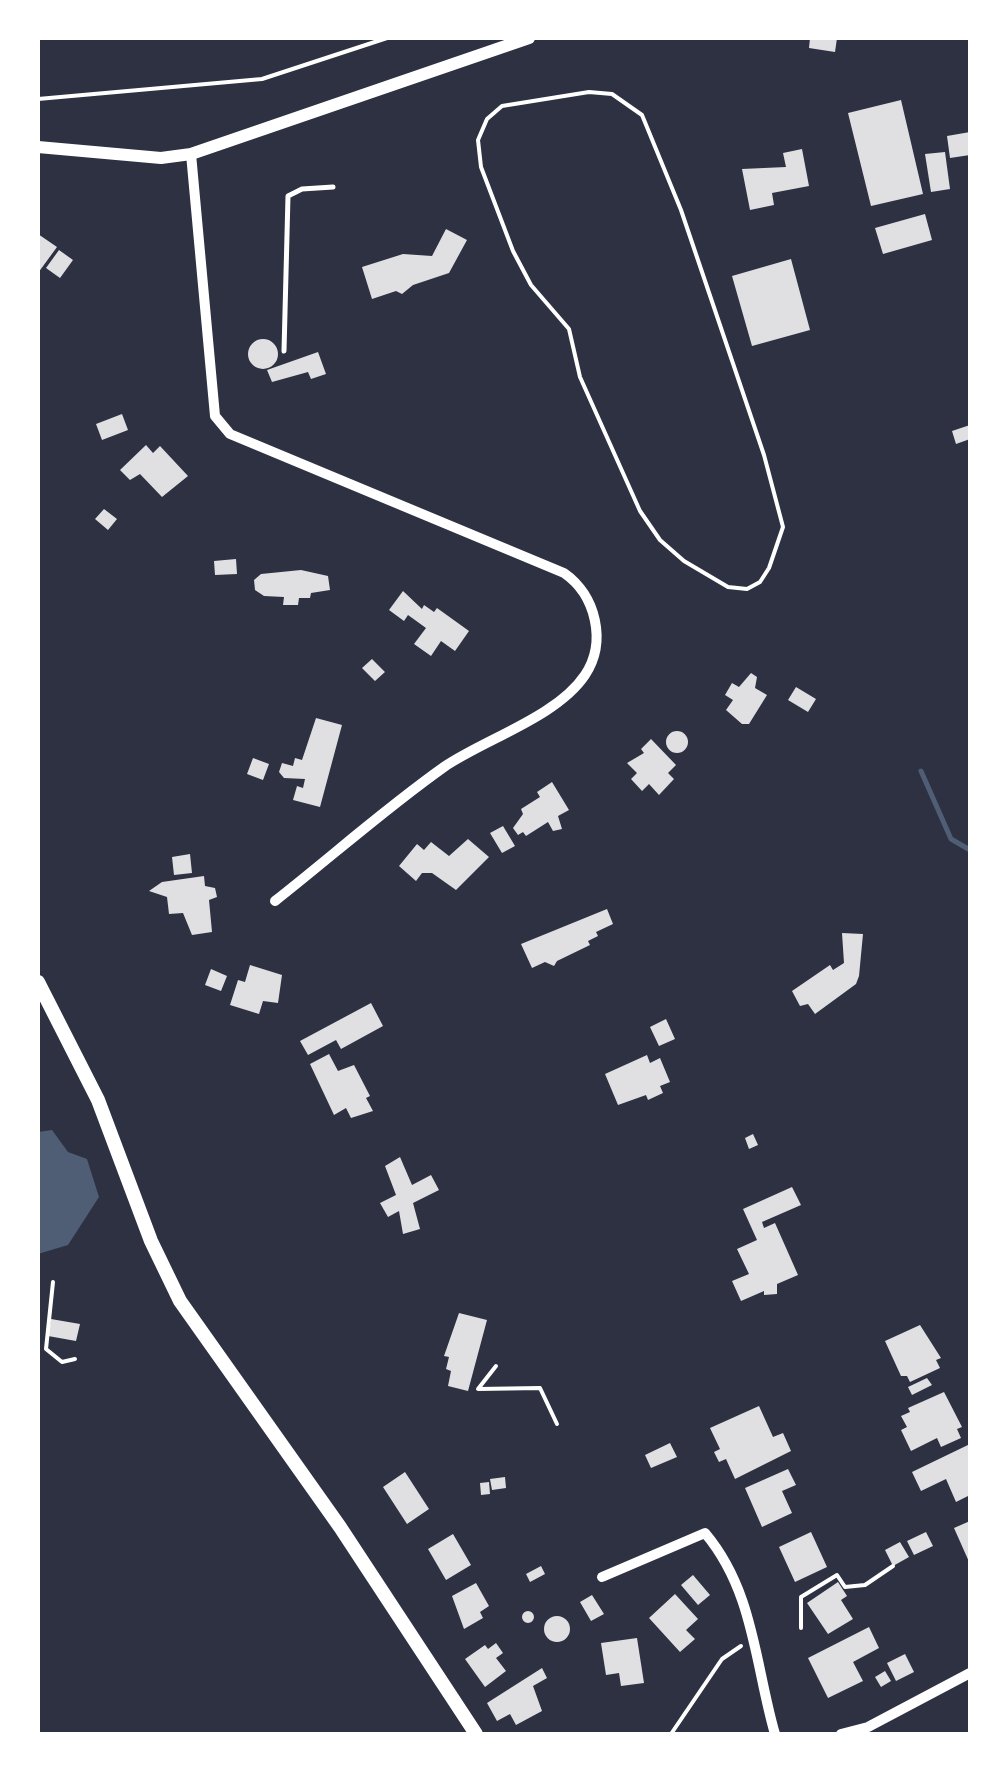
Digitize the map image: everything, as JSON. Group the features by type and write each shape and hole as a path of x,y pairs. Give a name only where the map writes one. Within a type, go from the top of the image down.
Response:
{"main road":[{"path":"38,982 90,1082 151,1240 180,1301 340,1527 476,1734"}],"street":[{"path":"38,147 161,158 191,154 529,38"},
{"path":"191,154 215,416 222,425 230,434 564,573 578,582 597,622 598,639 585,676 546,709 447,764 275,901"},
{"path":"602,1578 705,1534 731,1570 755,1641 774,1734"},
{"path":"841,1734 868,1727 970,1673"}],"lane":[{"path":"284,351 288,196 302,189 333,187"}],"path":[{"path":"38,99 262,80 388,38"},
{"path":"589,92 612,94 642,114 681,210 764,455 783,527 770,568 760,582 747,589 728,587 672,551 640,511 580,378 569,329 532,285 513,251 480,167 478,140 487,120 502,106 589,92"},
{"path":"53,1282 46,1350 62,1362 75,1359"},
{"path":"496,1366 478,1390 540,1388 557,1424"},
{"path":"801,1628 801,1597 836,1575 845,1587 865,1585 894,1566"},
{"path":"671,1734 722,1659 755,1641"}],"water":[{"path":"52,1130 68,1152 87,1159 99,1197 68,1245 38,1254 38,1132"}],"building":[{"path":"810,38 837,38 835,52 809,48"},
{"path":"901,100 923,194 871,206 848,113"},
{"path":"970,132 970,155 950,158 947,136"},
{"path":"802,149 809,186 772,193 774,205 750,210 742,169 786,167 783,153"},
{"path":"945,152 950,189 931,192 925,154"},
{"path":"925,214 932,240 883,254 875,228"},
{"path":"446,229 467,240 449,273 413,285 402,294 396,291 372,299 362,267 403,254 432,256"},
{"path":"38,234 57,247 38,273"},
{"path":"59,250 73,260 60,278 46,268"},
{"path":"791,259 810,330 752,346 732,276"},
{"path":"263,339 274,343 278,354 274,365 263,369 252,365 248,354 252,343"},
{"path":"318,352 326,374 311,379 308,372 272,382 267,370"},
{"path":"122,414 128,430 102,440 96,424"},
{"path":"970,425 970,439 956,444 952,431"},
{"path":"146,445 153,453 160,446 188,476 162,497 140,474 130,480 120,470"},
{"path":"104,509 117,519 108,530 95,519"},
{"path":"236,559 237,574 215,575 214,561"},
{"path":"301,570 328,576 330,590 299,598 298,605 283,605 284,597 264,596 255,590 254,580 261,574"},
{"path":"403,591 422,609 424,605 434,612 437,608 469,631 455,651 441,641 431,656 414,644 426,628 408,615 404,621 389,610"},
{"path":"372,659 385,672 375,681 362,668"},
{"path":"751,673 757,677 755,688 767,695 749,724 742,724 726,710 733,700 725,695 732,683 739,687"},
{"path":"796,687 816,699 808,712 788,700"},
{"path":"316,718 342,725 320,807 293,800 297,786 303,788 305,779 284,778 279,772 282,763 293,766 295,758 302,760"},
{"path":"677,731 685,734 685,750 677,753 669,750 666,742 669,734"},
{"path":"651,739 676,765 668,773 674,779 659,795 649,784 642,791 631,779 637,773 627,763 644,753 641,749"},
{"path":"253,758 269,764 263,780 247,774"},
{"path":"552,782 569,810 558,816 562,829 553,831 548,822 526,836 523,832 518,835 513,828 523,814 521,809 540,797 537,792"},
{"path":"503,826 515,846 502,853 490,833"},
{"path":"468,839 489,857 456,890 432,873 422,873 416,881 399,866 417,844 424,850 431,842 449,856"},
{"path":"190,854 192,873 174,875 172,857"},
{"path":"204,876 205,886 215,888 217,897 209,900 212,932 192,935 183,913 169,914 167,897 149,891 162,882"},
{"path":"607,909 613,924 596,932 598,936 588,941 590,945 554,966 545,962 532,968 521,944"},
{"path":"842,933 863,934 859,976 856,984 815,1014 808,1004 800,1006 792,991 830,965 833,970 844,963"},
{"path":"250,965 282,975 278,1003 263,1001 259,1014 230,1005 238,980 245,982"},
{"path":"211,969 227,976 221,991 205,985"},
{"path":"371,1003 383,1026 341,1049 336,1040 308,1055 300,1041"},
{"path":"666,1019 675,1039 659,1046 650,1027"},
{"path":"329,1054 338,1071 354,1065 373,1111 351,1118 346,1108 334,1115 310,1064"},
{"path":"647,1055 650,1063 660,1058 670,1082 660,1086 663,1093 648,1100 646,1095 618,1105 605,1074"},
{"path":"753,1134 758,1145 749,1149 745,1138"},
{"path":"400,1157 412,1185 431,1175 439,1190 413,1203 420,1229 403,1234 399,1211 388,1217 380,1203 396,1195 385,1166"},
{"path":"792,1187 801,1205 762,1222 764,1228 775,1223 798,1275 777,1284 777,1294 764,1295 764,1291 741,1301 732,1281 749,1274 737,1249 757,1240 743,1209"},
{"path":"459,1313 487,1320 468,1391 448,1386 451,1371 446,1369 449,1357 444,1356"},
{"path":"51,1319 80,1324 76,1341 48,1336"},
{"path":"920,1325 941,1358 936,1360 940,1368 910,1382 907,1376 901,1376 885,1341"},
{"path":"927,1378 932,1385 912,1395 908,1387"},
{"path":"944,1392 962,1427 957,1429 961,1438 941,1447 937,1438 911,1451 901,1430 907,1427 901,1416 910,1412 908,1408"},
{"path":"759,1406 773,1437 783,1433 791,1451 735,1479 726,1459 719,1462 714,1452 720,1449 710,1428"},
{"path":"670,1443 677,1457 651,1468 645,1455"},
{"path":"970,1444 970,1495 956,1502 946,1479 921,1491 912,1472"},
{"path":"788,1469 796,1485 782,1491 792,1513 762,1527 745,1488"},
{"path":"405,1472 429,1509 407,1524 383,1487"},
{"path":"505,1477 506,1488 492,1490 490,1479"},
{"path":"489,1482 490,1494 481,1495 480,1483"},
{"path":"970,1521 970,1564 954,1528"},
{"path":"811,1532 827,1567 795,1582 779,1547"},
{"path":"926,1532 933,1546 914,1555 907,1541"},
{"path":"453,1534 471,1565 446,1580 428,1549"},
{"path":"900,1542 909,1557 893,1566 885,1550"},
{"path":"541,1566 545,1574 530,1582 526,1574"},
{"path":"693,1575 710,1595 698,1605 681,1585"},
{"path":"838,1582 847,1596 841,1600 853,1619 828,1634 807,1603"},
{"path":"476,1583 489,1606 480,1612 483,1618 464,1629 452,1596"},
{"path":"675,1594 698,1619 686,1630 695,1639 680,1652 649,1618"},
{"path":"592,1595 604,1614 591,1621 580,1602"},
{"path":"523,1612 533,1612 533,1622 523,1622"},
{"path":"557,1616 566,1620 570,1629 566,1638 557,1642 548,1638 544,1629 548,1620"},
{"path":"869,1627 879,1648 853,1662 863,1681 828,1698 808,1658"},
{"path":"637,1638 644,1683 621,1686 619,1673 606,1675 601,1643"},
{"path":"496,1643 503,1653 496,1658 506,1671 485,1687 465,1659 485,1645 488,1649"},
{"path":"905,1654 914,1672 896,1681 887,1663"},
{"path":"542,1668 547,1678 533,1686 542,1711 516,1725 510,1714 497,1721 487,1703"},
{"path":"885,1671 891,1681 881,1687 875,1677"}],"waterway":[{"path":"921,771 951,839 970,850"}]}
